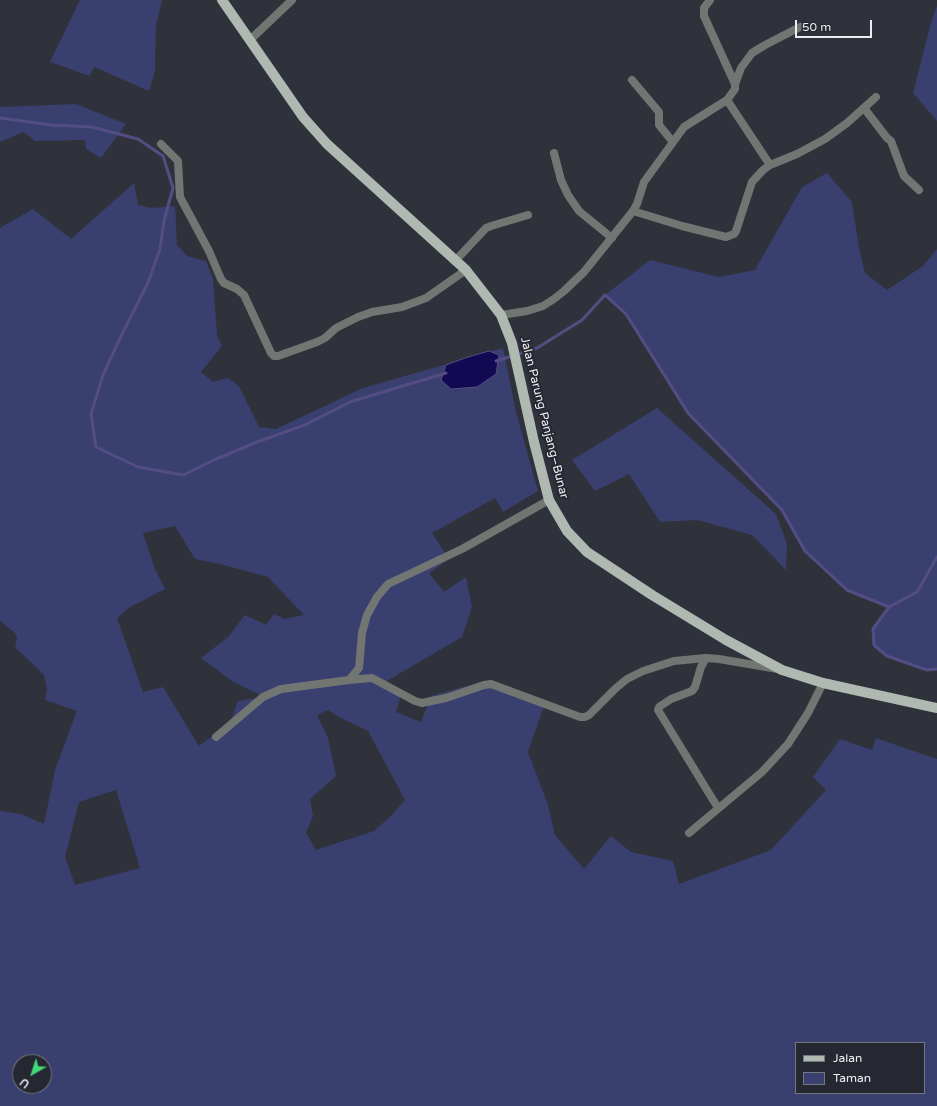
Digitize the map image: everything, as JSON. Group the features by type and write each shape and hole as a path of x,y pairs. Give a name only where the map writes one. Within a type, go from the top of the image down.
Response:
{"main road":[{"name":"Jalan Parung Panjang–Bunar","path":"222,0 303,117 327,144 456,260 466,270 501,315 512,343 534,442 549,500 567,531 587,552 652,595 726,640 782,670 823,683 937,708"}],"street":[{"path":"250,40 292,0"},
{"path":"710,0 704,8 704,16 735,84"},
{"path":"501,315 527,311 543,306 554,299 584,272 638,204 644,182 684,127 727,100 735,89 735,84 741,68 752,53 800,27"},
{"path":"632,80 659,112 659,125 673,142"},
{"path":"633,211 682,226 726,237 734,234 752,182 762,170 825,139 847,123 876,97"},
{"path":"727,100 770,165"},
{"path":"864,108 891,141 904,176 919,190"},
{"path":"161,144 178,161 180,197 209,251 221,279 224,283 237,289 244,295 271,354 274,356 278,356 317,342 325,338 336,328 358,317 372,312 402,307 426,298 466,270"},
{"path":"554,153 561,180 568,195 579,211 612,238"},
{"path":"456,260 486,228 528,215"},
{"path":"348,680 359,668 362,633 367,615 377,597 388,584 462,549 549,500"},
{"path":"216,737 262,697 281,689 348,680 372,678 415,701 422,703 446,698 491,684 580,717 585,717 589,715 616,688 627,680 643,671 674,661 706,658 719,659 782,670"},
{"path":"706,658 701,667 696,687 692,691 671,699 658,707 658,710 718,808"},
{"path":"689,833 762,772 788,744 808,713 823,683"}],"green space":[{"path":"80,0 162,0 156,25 155,71 149,91 94,67 90,76 50,62"},
{"path":"937,6 937,121 913,93 931,22"},
{"path":"76,104 126,124 101,158 86,149 85,140 35,141 24,132 0,142 0,107"},
{"path":"827,173 852,202 859,248 865,273 887,290 923,266 937,249 937,669 927,670 887,656 874,645 873,629 889,607 847,590 805,551 782,510 688,413 626,314 605,295 650,260 719,277 755,270 802,187"},
{"path":"134,183 138,205 152,208 175,206 177,245 187,256 206,261 213,279 217,335 222,346 201,372 213,382 228,378 239,386 259,427 276,429 363,388 503,348 516,412 538,491 503,512 495,498 432,533 449,559 429,573 444,592 466,577 472,607 462,637 385,682 402,691 396,712 421,722 431,696 484,681 545,703 528,752 548,805 555,835 584,869 611,836 631,852 673,861 679,884 771,850 826,790 813,777 840,739 872,750 876,738 937,759 937,1106 0,1106 0,811 21,814 44,824 55,770 77,711 45,700 47,689 44,675 15,647 17,637 15,633 0,621 0,228 33,209 71,239","holes":["175,526 195,559 268,577 304,615 284,619 274,614 266,625 245,615 228,637 201,658 232,681 264,697 238,701 230,723 199,746 163,687 143,692 117,618 130,607 165,589 155,569 143,533","328,710 368,731 405,800 391,816 374,831 316,850 306,833 313,816 310,799 336,776 328,738 317,715","116,790 140,868 75,885 65,857 79,802"]},
{"path":"657,408 776,514 787,544 786,570 752,535 697,520 660,522 629,474 595,491 572,460"}],"shaded area":[{"path":"489,351 499,355 496,374 477,387 451,389 441,380 446,365"}],"waterway":[{"path":"0,118 52,125 92,127 138,139 163,156 173,188 164,221 160,249 148,283 103,375 91,414 96,447 138,467 183,475 257,442 305,425 350,402 446,373"},
{"path":"496,361 537,348 582,320 605,295 626,314 688,413 782,510 805,551 847,590 889,607"},
{"path":"937,557 917,592 889,607 873,629 874,645 887,656 927,670 937,669"}]}
